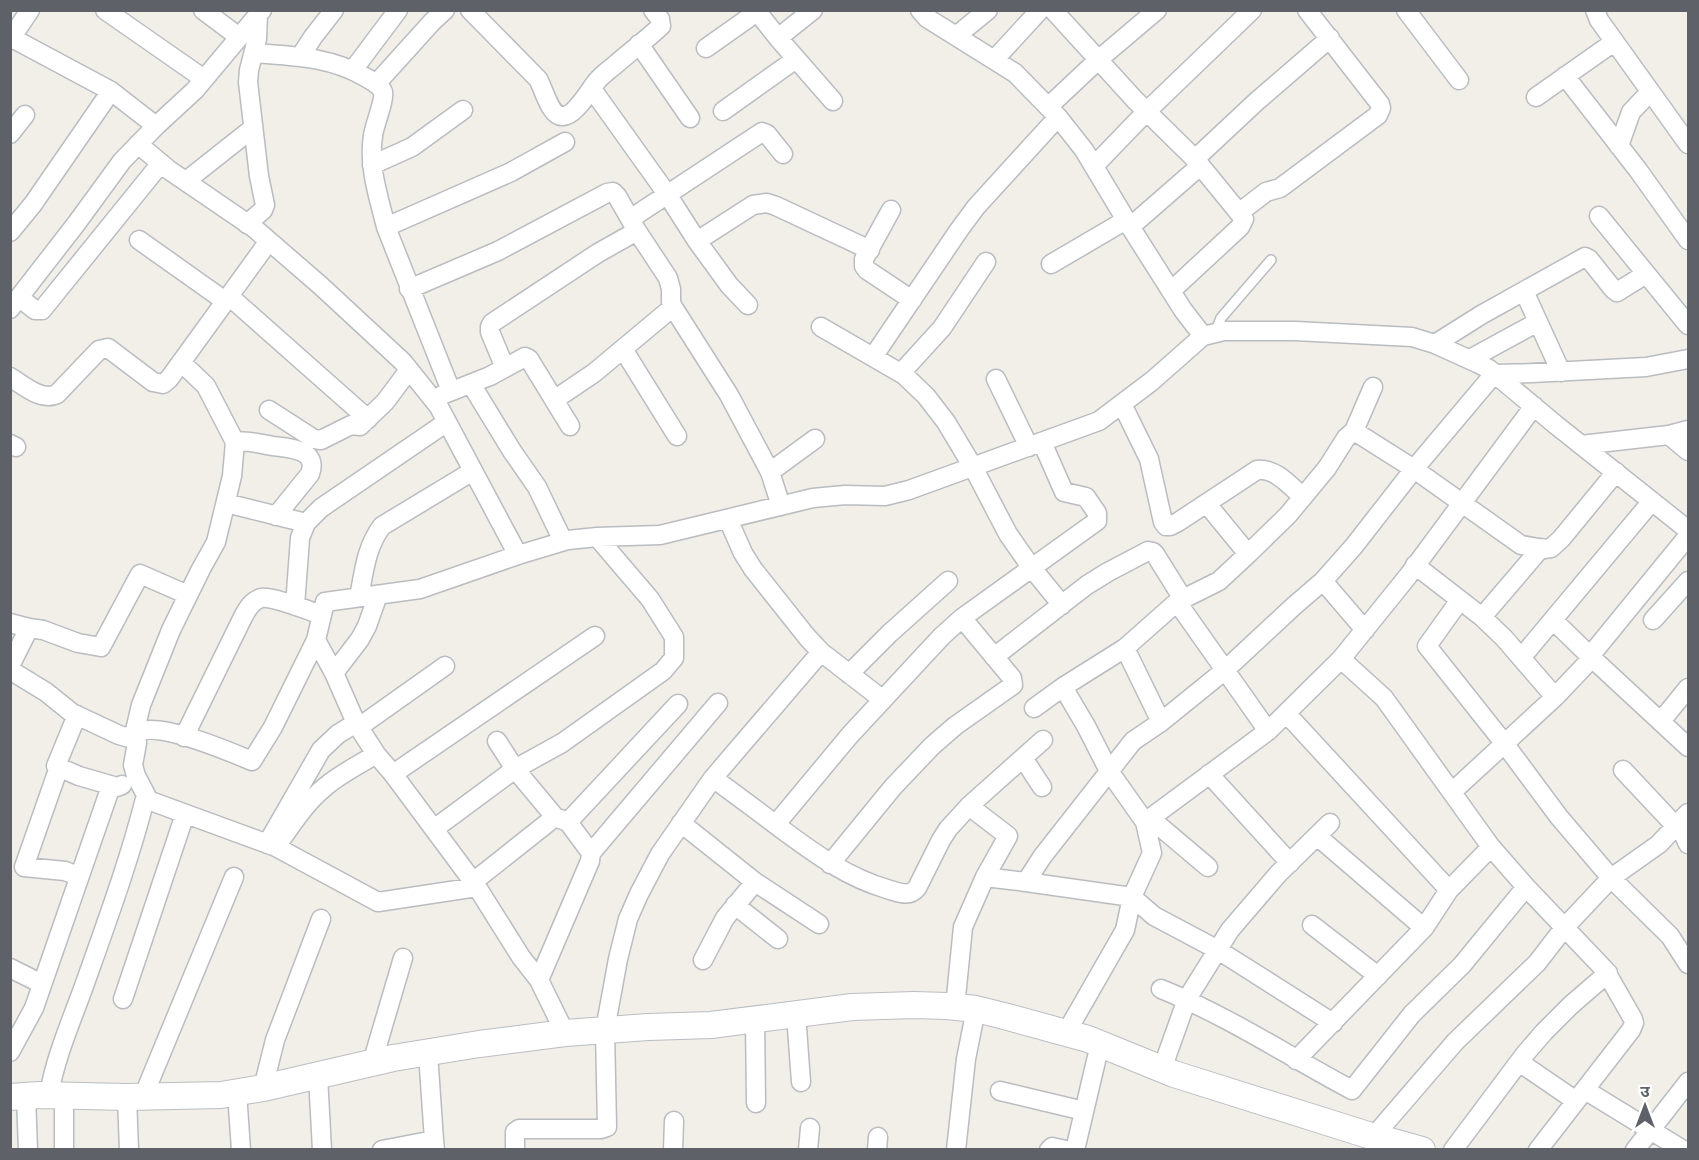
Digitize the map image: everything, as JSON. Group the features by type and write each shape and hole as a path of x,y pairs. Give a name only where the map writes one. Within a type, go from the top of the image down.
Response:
{"street":[{"path":"105,10 204,79"},
{"path":"203,10 239,37"},
{"path":"300,57 334,10"},
{"path":"353,70 398,10"},
{"path":"376,84 445,10"},
{"path":"470,10 538,79 546,99 559,116 567,115 581,103 599,78 662,24 653,10"},
{"path":"778,38 813,10"},
{"path":"956,36 988,10"},
{"path":"994,60 1040,10"},
{"path":"1053,10 1146,112 1197,163 1244,219 1240,227 1171,291"},
{"path":"873,357 959,230 1053,112 1098,60 1157,10"},
{"path":"1094,166 1146,112 1252,10"},
{"path":"1240,212 1266,192 1280,188 1380,113 1380,104 1307,10"},
{"path":"1406,10 1459,80"},
{"path":"706,48 757,11 833,101"},
{"path":"27,12 11,39 111,91 156,126"},
{"path":"161,163 42,310 35,310 16,296 122,161 195,90 260,13"},
{"path":"247,224 265,205 259,176 248,82 260,13"},
{"path":"927,13 956,36 1014,73 1053,112 1084,150 1171,291 1209,335"},
{"path":"1600,14 1614,42 1689,144"},
{"path":"1051,264 1128,223 1197,163 1257,101 1330,38"},
{"path":"1536,97 1614,42"},
{"path":"639,44 690,118"},
{"path":"254,53 334,63 353,70 376,84 382,91 383,99 372,139 372,165 386,228 451,391"},
{"path":"723,111 796,58"},
{"path":"1565,76 1689,240"},
{"path":"591,89 667,194 697,242 729,285 748,305"},
{"path":"10,232 33,204 111,91"},
{"path":"1619,146 1631,112 1650,92"},
{"path":"372,165 412,147 463,110"},
{"path":"10,134 24,115"},
{"path":"186,182 253,128"},
{"path":"505,368 490,332 492,323 598,253 667,194 762,132 767,134 783,154"},
{"path":"386,228 511,171 565,142"},
{"path":"138,144 186,182 269,241 321,286 409,370 447,422 518,555"},
{"path":"410,289 498,251 613,192 668,278 673,307 729,395 770,472 781,506"},
{"path":"697,242 753,205 767,203 870,250"},
{"path":"891,210 864,259 864,268 912,300"},
{"path":"1599,216 1689,325"},
{"path":"139,240 227,298 368,419"},
{"path":"10,377 49,397 57,394 99,350 104,348 112,350 157,384 165,382 269,241"},
{"path":"1435,344 1480,315 1585,257 1617,292 1646,274"},
{"path":"901,373 942,328 986,262"},
{"path":"1524,291 1561,372"},
{"path":"554,400 623,349 673,307"},
{"path":"1470,359 1538,322"},
{"path":"822,327 901,373 914,383 935,406 973,467 999,520 1031,567 1062,605"},
{"path":"133,739 140,731 154,730 210,744 252,762 273,727 316,640 325,602 420,589 563,541 597,537 660,535 813,498 844,495 885,496 909,490 1099,421 1209,335 1224,330 1295,331 1412,338 1435,344 1470,359 1489,369 1689,530"},
{"path":"623,349 677,436"},
{"path":"432,399 471,384 522,358 527,358 570,426"},
{"path":"1026,882 1042,857 1132,741 1161,722 1224,671 1323,581 1494,374 1646,367 1689,359"},
{"path":"133,739 141,705 171,630 216,542 232,476 235,442 206,386 181,362"},
{"path":"270,410 319,441 350,425 359,427 386,402 409,370"},
{"path":"776,824 850,735 942,636 962,618 1098,519 1097,513 1086,497 1064,492 996,379"},
{"path":"471,384 512,452 537,487 563,541"},
{"path":"1034,708 1125,648 1180,601 1219,581 1248,554 1288,515 1327,468 1346,438 1354,430 1374,387"},
{"path":"1122,404 1149,459 1164,525 1170,526 1250,474 1263,470 1276,475 1303,497"},
{"path":"1147,820 1268,731 1341,659 1463,503 1534,406"},
{"path":"295,606 300,538 306,523 321,508 447,422"},
{"path":"1354,430 1414,469 1521,545 1551,549 1616,472"},
{"path":"1581,445 1669,435 1689,430"},
{"path":"1669,435 1689,451"},
{"path":"770,472 815,440"},
{"path":"235,442 249,441 292,448 306,454 311,460 310,474 276,516"},
{"path":"359,597 368,553 382,526 473,471"},
{"path":"1521,658 1652,501"},
{"path":"226,503 306,523"},
{"path":"1207,504 1248,554"},
{"path":"728,519 753,569 807,637 821,652 882,699"},
{"path":"1452,792 1555,697 1591,657 1689,536"},
{"path":"434,829 515,769 562,742 663,671 674,658 674,637 650,599 597,537"},
{"path":"1482,617 1541,548"},
{"path":"994,657 1087,585 1150,551 1155,554 1180,601 1224,671 1268,731"},
{"path":"1415,565 1482,617 1555,697"},
{"path":"10,622 43,630 78,643 101,647 140,574 188,595"},
{"path":"849,674 890,633 948,581"},
{"path":"1323,581 1365,630"},
{"path":"1653,620 1689,581"},
{"path":"334,673 360,639 378,595"},
{"path":"184,737 248,607 256,600 265,598 322,615"},
{"path":"1460,600 1427,646 1504,742 1559,817 1611,878 1670,936 1689,964"},
{"path":"830,864 893,787 932,746 955,726 1011,688 1012,678 962,618"},
{"path":"1553,620 1689,747"},
{"path":"28,1149 38,1096 52,1080 105,926 146,795 133,765 137,743 133,739 77,716 10,668 29,628"},
{"path":"393,774 595,636"},
{"path":"316,640 334,673 357,725 376,754 475,885 521,957 539,980 565,1033"},
{"path":"1125,648 1161,722"},
{"path":"514,1149 515,1132 519,1129 605,1128 607,1123 605,1030 618,959 628,920 644,884 660,854 713,778 821,652"},
{"path":"1341,659 1384,698 1491,847 1608,974 1633,1019 1631,1030 1538,1149"},
{"path":"271,845 321,750 338,734 357,725 445,666"},
{"path":"1063,687 1109,771 1147,820 1208,867"},
{"path":"1660,721 1689,688"},
{"path":"539,980 590,861 591,853 718,703"},
{"path":"145,799 271,845 378,902 475,885 562,820 678,704"},
{"path":"1286,713 1449,890"},
{"path":"77,716 56,766 111,786 119,787 136,776"},
{"path":"713,778 830,864 875,886 901,893 911,893 917,888 948,829 969,806 1043,740"},
{"path":"497,741 515,769 591,853"},
{"path":"271,845 326,786 376,754"},
{"path":"1023,758 1042,787"},
{"path":"59,767 17,866 65,872 78,876"},
{"path":"1623,770 1676,826 1689,844"},
{"path":"1209,774 1290,863"},
{"path":"10,1052 17,1025 34,1008 111,786"},
{"path":"956,1149 966,1059 963,927 984,878 1008,836 969,806"},
{"path":"1369,1140 1455,1042 1537,963 1564,928 1611,878 1659,844 1689,813"},
{"path":"123,999 185,814"},
{"path":"1066,1033 1125,930 1132,897 1152,853 1147,820"},
{"path":"1162,1069 1187,999 1230,930 1290,863 1330,823"},
{"path":"681,824 755,882 819,924"},
{"path":"1317,836 1424,928"},
{"path":"1296,1060 1424,928 1449,890 1491,847"},
{"path":"129,1149 135,1097 234,877"},
{"path":"984,878 1132,897 1154,916 1218,950 1333,1023"},
{"path":"703,960 719,928 755,882"},
{"path":"1161,989 1187,999 1352,1090 1412,1014 1462,964 1526,887"},
{"path":"735,905 778,939"},
{"path":"263,1088 275,1040 321,920"},
{"path":"1312,926 1378,976"},
{"path":"372,1063 403,958"},
{"path":"10,968 42,984"},
{"path":"1453,1149 1544,1032 1571,1005 1608,974"},
{"path":"38,1096 221,1095 263,1088 372,1063 565,1033 711,1025 862,1007 914,1005 965,1008 1066,1033 1162,1069 1369,1140 1422,1149"},
{"path":"796,1014 801,1082"},
{"path":"755,1019 756,1103"},
{"path":"1075,1149 1100,1044"},
{"path":"382,1149 435,1145 428,1053"},
{"path":"1519,1062 1581,1096 1651,1129 1683,1149"},
{"path":"318,1076 322,1149"},
{"path":"1635,1149 1689,1082"},
{"path":"1000,1091 1084,1111"},
{"path":"237,1092 241,1149"},
{"path":"38,1096 64,1149"},
{"path":"673,1149 674,1121"},
{"path":"808,1149 810,1128"},
{"path":"1049,1149 1056,1147 1066,1149"}],"lane":[{"path":"1209,335 1271,260"}]}
